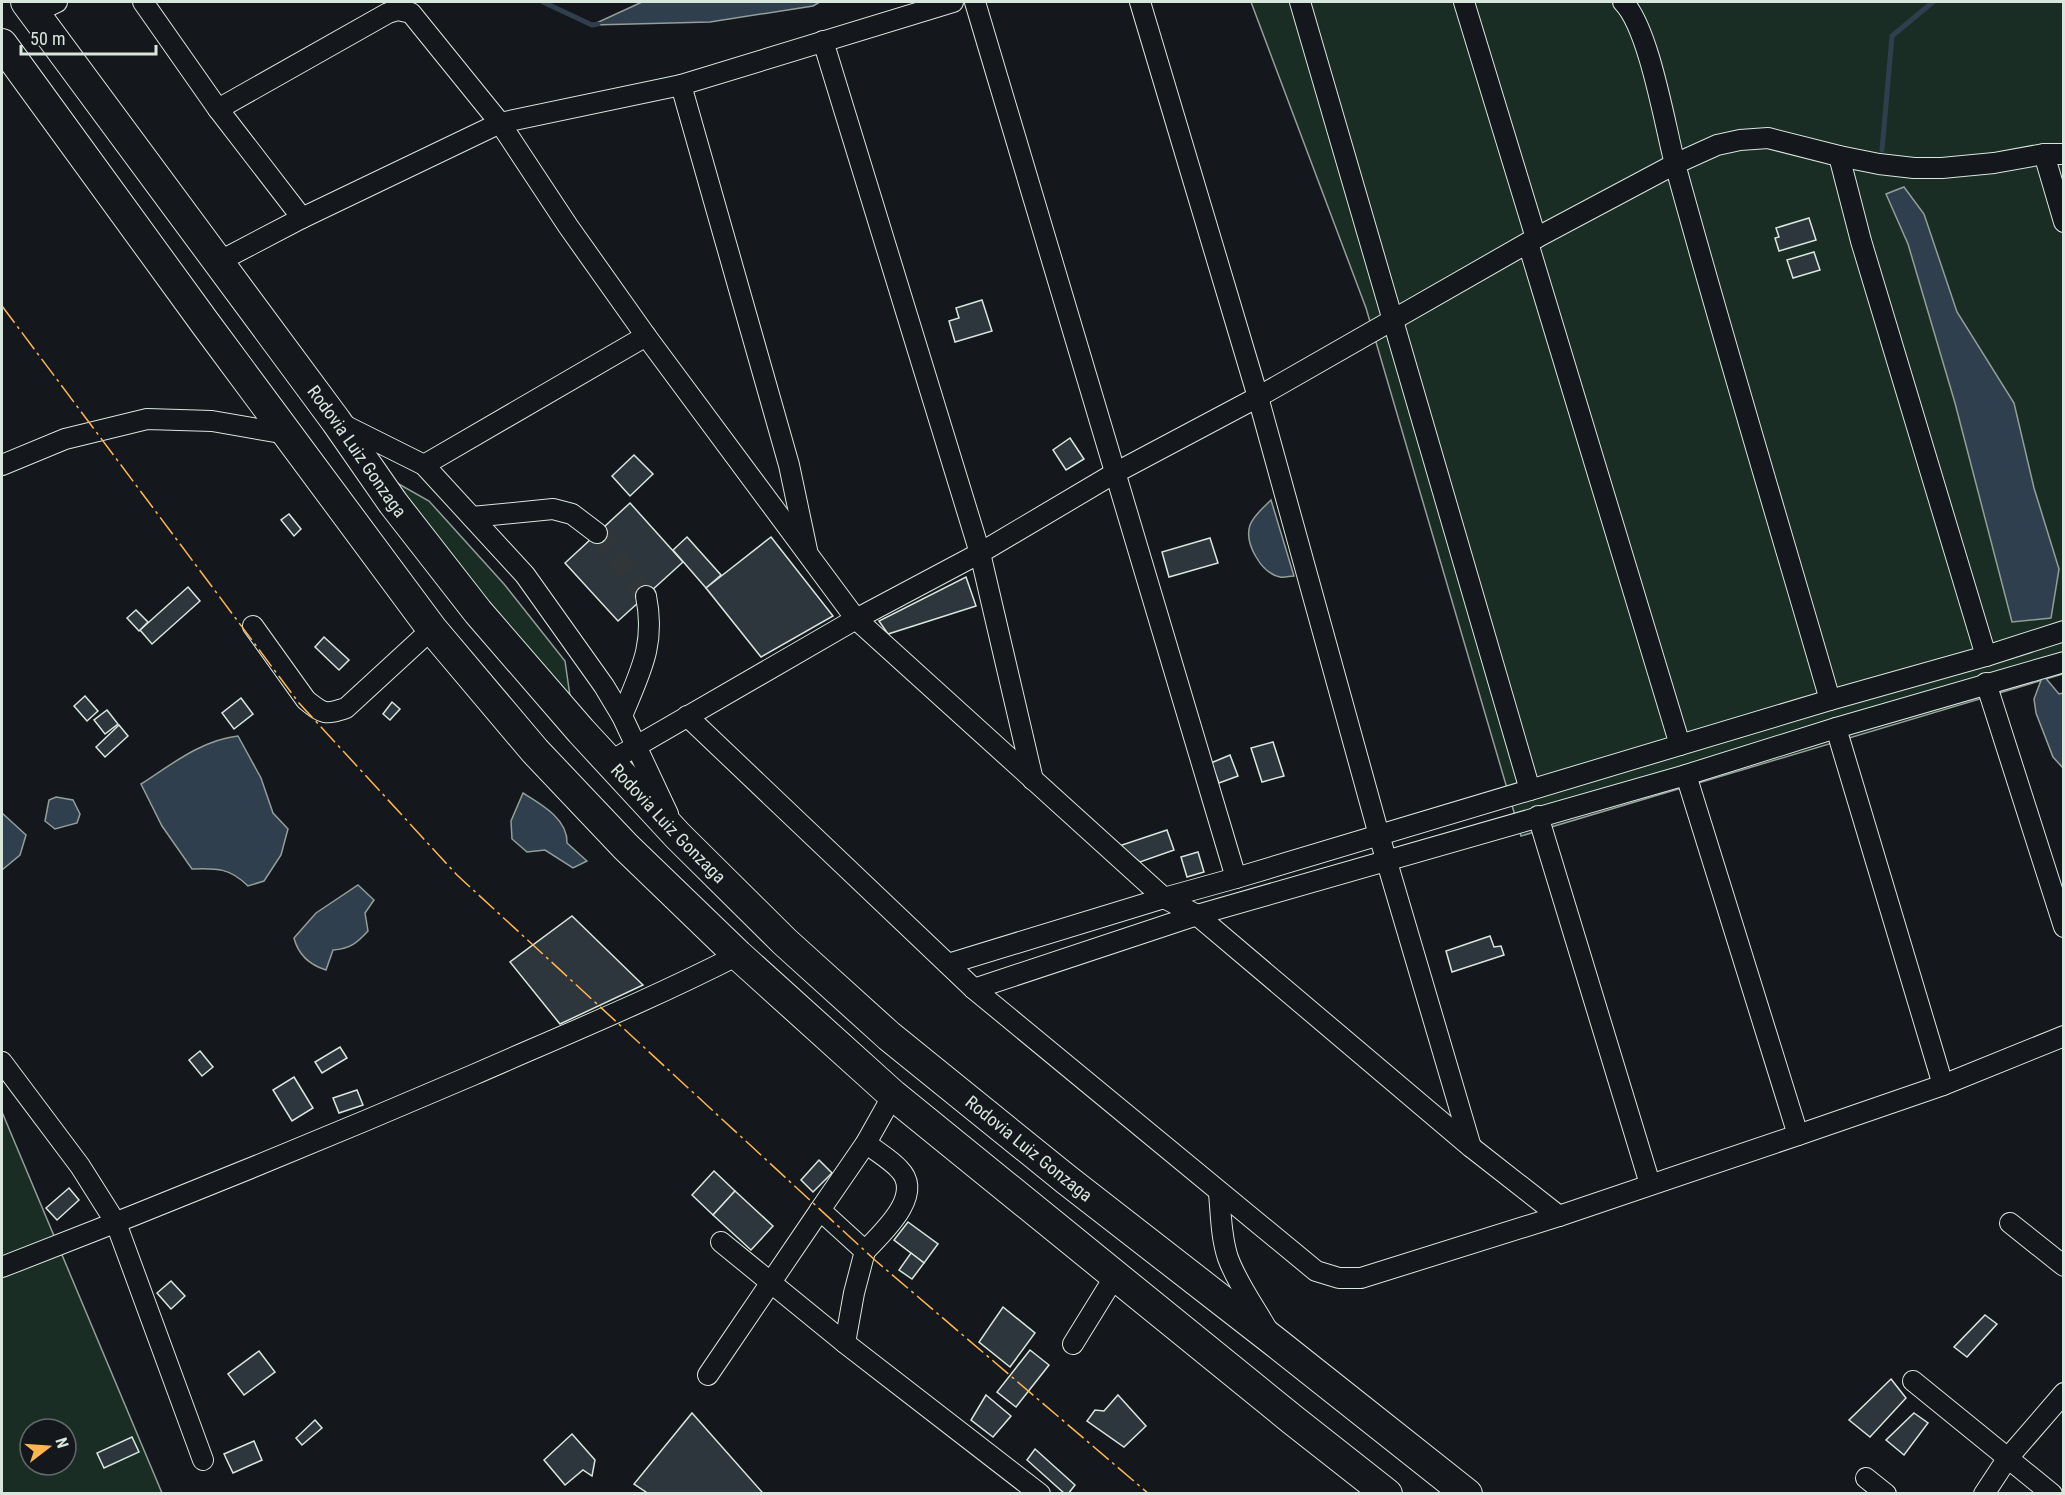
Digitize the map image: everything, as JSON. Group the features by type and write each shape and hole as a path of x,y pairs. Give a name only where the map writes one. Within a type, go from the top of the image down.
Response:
{"highway":[{"name":"Rodovia Luiz Gonzaga","path":"39,5 218,262 336,421 393,503 478,612 609,762 678,836 785,942 889,1036 1067,1180 1467,1494"},
{"path":"2,44 432,629 542,759 626,847 738,955 893,1095 1388,1494"}],"street":[{"path":"143,2 218,109 302,218"},
{"path":"218,262 302,218 500,123 681,85 953,2"},
{"path":"975,2 1236,878"},
{"path":"1140,2 1258,397 1379,835 1471,1147"},
{"path":"1300,2 1530,789"},
{"path":"1464,2 1680,745"},
{"path":"1623,2 1636,22 1646,49 1675,164 1830,699"},
{"path":"218,109 398,10 411,13 500,123 568,226 646,336 856,619 1164,898 1197,915 1471,1147 1559,1216"},
{"path":"823,41 980,553 1033,780"},
{"path":"681,85 789,465 808,556"},
{"path":"609,762 856,619 980,553 1115,474 1258,397 1532,240 1675,164 1717,145 1740,140 1768,138 1839,156 1914,168 1994,163 2054,154 2064,222"},
{"path":"1839,156 1861,241 1986,656"},
{"path":"424,465 646,336"},
{"path":"2,465 65,439 147,419 212,421 287,434"},
{"path":"336,421 424,465 525,575 604,686 622,716 678,836"},
{"path":"472,517 553,509 572,514 597,534"},
{"path":"622,716 650,641 649,608 646,596"},
{"path":"253,626 306,700 318,710 330,713 346,708 432,629"},
{"path":"948,964 1830,699 2064,632"},
{"path":"974,990 1197,915 1686,775 1986,683 2064,662"},
{"path":"1986,683 2064,927"},
{"path":"687,716 974,990 1316,1271 1340,1278 1361,1278 1559,1216 1943,1085 2064,1036"},
{"path":"1836,729 1943,1085"},
{"path":"1686,775 1798,1135"},
{"path":"1538,816 1650,1184"},
{"path":"2,1267 362,1123 669,990 738,955"},
{"path":"2,1062 80,1167 116,1223 203,1460"},
{"path":"708,1375 866,1143 893,1095"},
{"path":"845,1343 854,1293 866,1251 896,1219 904,1203 906,1188 906,1180 901,1170 866,1143"},
{"path":"1219,1193 1227,1257 1274,1341"},
{"path":"820,1210 866,1251"},
{"path":"2010,1223 2064,1266"},
{"path":"721,1242 845,1343 1040,1494"},
{"path":"1073,1344 1115,1276"},
{"path":"1913,1382 2052,1494"},
{"path":"1984,1494 2007,1459 2064,1393"},
{"path":"1866,1478 1886,1494"}],"green space":[{"path":"1251,2 2063,2 2063,674 1521,836 1366,308"},
{"path":"397,483 429,501 504,584 565,661 573,717"},
{"path":"2,1112 162,1493 2,1493"}],"water":[{"path":"642,2 820,2 813,6 710,22 592,25"},
{"path":"1904,187 1924,214 1957,312 2014,403 2034,488 2059,569 2051,618 2012,622 1955,403 1908,244 1886,194"},
{"path":"1271,500 1294,576 1282,577 1266,570 1249,540 1250,525"},
{"path":"2043,675 2059,694 2063,693 2063,768 2053,757 2036,713 2034,699"},
{"path":"238,736 261,778 273,813 288,829 281,855 264,881 248,886 223,870 192,869 162,826 141,784 176,761 212,742"},
{"path":"523,793 552,813 563,827 567,843 587,861 573,868 545,850 527,852 512,839 511,821"},
{"path":"56,797 73,800 80,814 77,823 55,829 45,821 49,800"},
{"path":"2,813 26,835 20,855 2,870"},
{"path":"358,885 374,900 365,913 368,931 353,945 333,950 326,970 320,968 302,954 294,938 316,913"}],"building":[{"path":"1809,218 1816,240 1779,251 1775,238 1779,237 1776,228"},
{"path":"1814,252 1820,270 1793,278 1787,260"},
{"path":"982,300 992,331 955,342 949,321 959,318 956,308"},
{"path":"1070,438 1084,459 1066,470 1053,450"},
{"path":"634,455 653,474 630,496 612,476"},
{"path":"630,503 683,562 618,621 565,563"},
{"path":"289,514 301,529 294,536 281,520"},
{"path":"687,537 721,575 706,588 673,550"},
{"path":"771,537 833,616 761,657 706,588"},
{"path":"1210,538 1218,563 1169,577 1162,552"},
{"path":"966,577 976,606 888,634 879,621"},
{"path":"188,587 200,601 152,644 140,630"},
{"path":"136,610 148,622 139,631 127,618"},
{"path":"324,637 349,660 339,670 315,647"},
{"path":"85,696 98,711 87,721 74,706"},
{"path":"241,698 253,714 234,729 222,713"},
{"path":"392,702 400,709 390,720 383,714"},
{"path":"107,710 118,724 105,734 94,720"},
{"path":"119,725 128,736 105,757 96,747"},
{"path":"1273,742 1284,776 1262,782 1251,748"},
{"path":"1230,755 1238,776 1219,783 1211,763"},
{"path":"1167,830 1174,850 1140,862 1119,846"},
{"path":"1198,852 1204,872 1187,877 1181,857"},
{"path":"572,916 643,985 560,1024 510,962"},
{"path":"1490,936 1494,947 1501,946 1504,955 1452,972 1446,951"},
{"path":"340,1047 347,1058 322,1073 315,1062"},
{"path":"200,1051 213,1067 202,1076 189,1060"},
{"path":"294,1077 313,1108 292,1121 273,1090"},
{"path":"357,1090 363,1105 339,1113 333,1098"},
{"path":"819,1160 832,1173 813,1192 801,1180"},
{"path":"714,1171 735,1191 713,1215 692,1195"},
{"path":"69,1188 79,1200 57,1220 46,1208"},
{"path":"735,1191 773,1226 751,1250 713,1215"},
{"path":"908,1222 938,1244 924,1263 894,1240"},
{"path":"911,1253 924,1263 912,1279 899,1270"},
{"path":"171,1281 185,1296 171,1309 157,1293"},
{"path":"1003,1307 1035,1333 1010,1367 979,1342"},
{"path":"1985,1315 1997,1324 1967,1357 1954,1347"},
{"path":"1030,1350 1049,1365 1016,1407 997,1392"},
{"path":"259,1351 275,1372 244,1395 228,1374"},
{"path":"1891,1379 1906,1398 1870,1437 1849,1420"},
{"path":"986,1395 1011,1416 993,1437 971,1420"},
{"path":"1118,1395 1146,1426 1124,1447 1087,1421 1095,1410 1104,1411"},
{"path":"692,1413 762,1492 761,1494 649,1494 634,1484"},
{"path":"1914,1413 1928,1423 1904,1455 1886,1440"},
{"path":"315,1420 322,1428 302,1445 296,1438"},
{"path":"572,1434 595,1460 592,1476 583,1470 565,1485 544,1460"},
{"path":"132,1437 139,1452 104,1468 97,1453"},
{"path":"254,1441 262,1460 233,1473 224,1454"},
{"path":"1035,1449 1075,1485 1068,1494 1065,1494 1027,1460"}],"waterway":[{"path":"543,2 592,25 598,24"},
{"path":"1882,150 1892,36 1933,2"}],"tunnel":[{"path":"597,533 646,596"}],"power":[{"path":"2,306 299,703 457,875 876,1261 1149,1494"}]}
